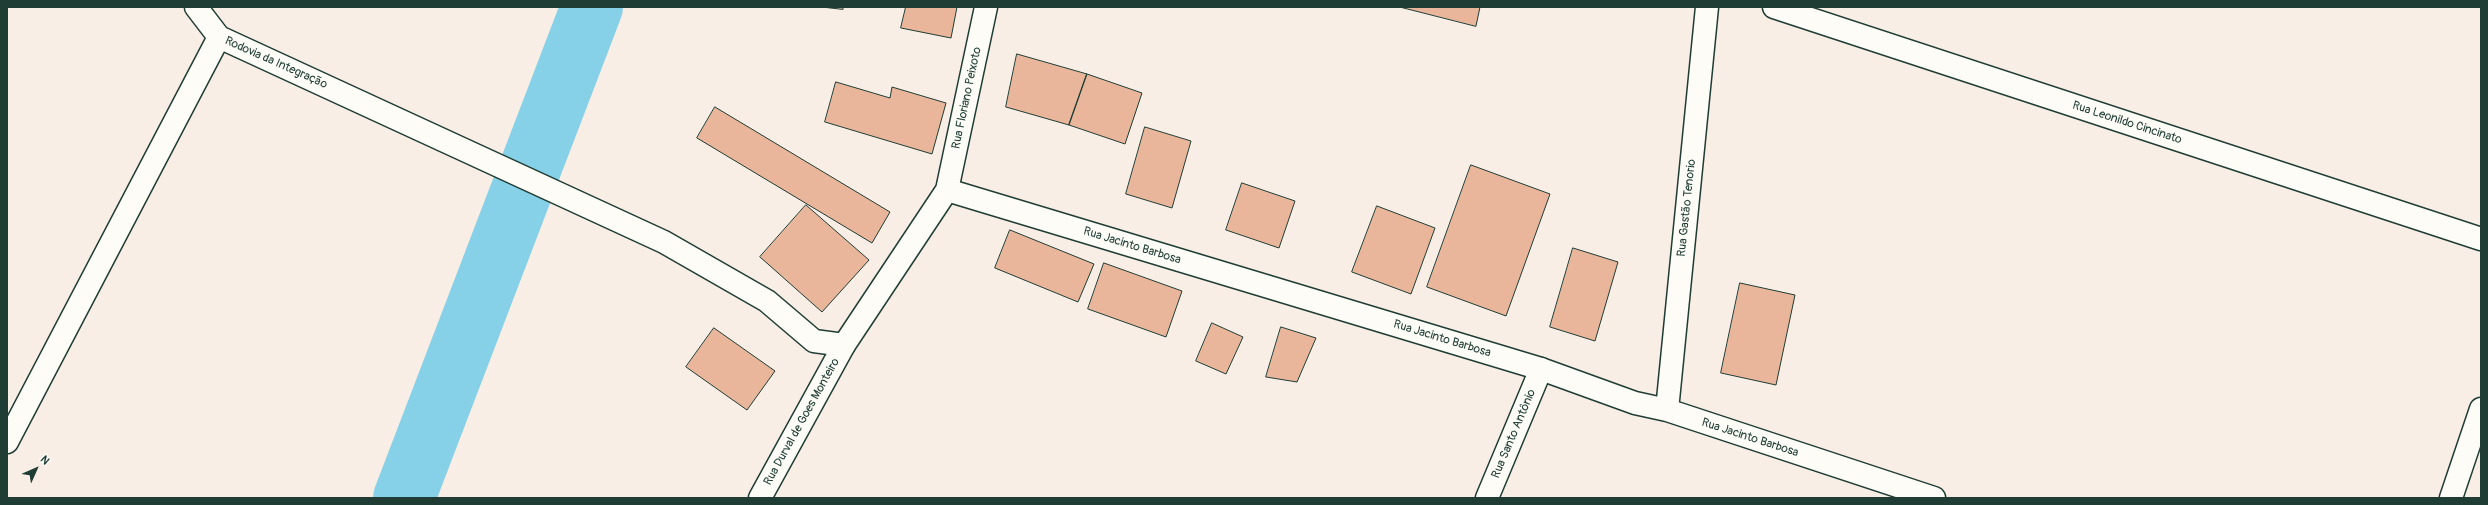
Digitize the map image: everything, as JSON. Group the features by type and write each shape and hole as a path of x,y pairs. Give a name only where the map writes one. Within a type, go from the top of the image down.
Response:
{"street":[{"name":"Rodovia da Integração","path":"196,7 219,37 346,94 664,242 767,301 814,341 844,345"},
{"name":"Rua Floriano Peixoto","path":"947,190 986,7"},
{"name":"Rua Gastão Tenorio","path":"1666,410 1707,7"},
{"name":"Rua Leonildo Cincinato","path":"1774,7 2481,239"},
{"path":"7,442 219,37"},
{"name":"Rua Durval de Goes Monteiro","path":"760,498 844,345 947,190"},
{"name":"Rua Jacinto Barbosa","path":"947,190 1542,369 1635,403 1666,410 1934,498"},
{"name":"Rua Santo Antônio","path":"1487,498 1542,369"},
{"path":"2452,498 2481,409"}],"building":[{"path":"822,7 843,7 843,9"},
{"path":"906,7 957,7 951,38 901,28"},
{"path":"1400,7 1480,7 1476,26"},
{"path":"1017,54 1087,74 1069,125 1006,107"},
{"path":"1087,74 1142,93 1125,144 1069,125"},
{"path":"836,82 890,98 892,87 946,103 932,154 825,122"},
{"path":"715,107 890,212 872,243 697,138"},
{"path":"1145,127 1191,141 1172,208 1126,194"},
{"path":"1471,165 1550,194 1506,316 1427,287"},
{"path":"1242,183 1295,201 1279,248 1226,230"},
{"path":"806,205 869,260 822,312 760,257"},
{"path":"1377,206 1435,228 1411,294 1352,272"},
{"path":"1010,230 1094,264 1078,302 995,268"},
{"path":"1573,248 1618,262 1595,341 1550,327"},
{"path":"1104,263 1182,291 1166,337 1088,309"},
{"path":"1740,283 1795,295 1776,385 1721,373"},
{"path":"1212,323 1243,337 1226,374 1196,361"},
{"path":"1281,327 1316,338 1297,382 1266,377"},
{"path":"714,328 775,371 747,410 686,367"}],"waterway":[{"path":"404,498 592,7"}]}
